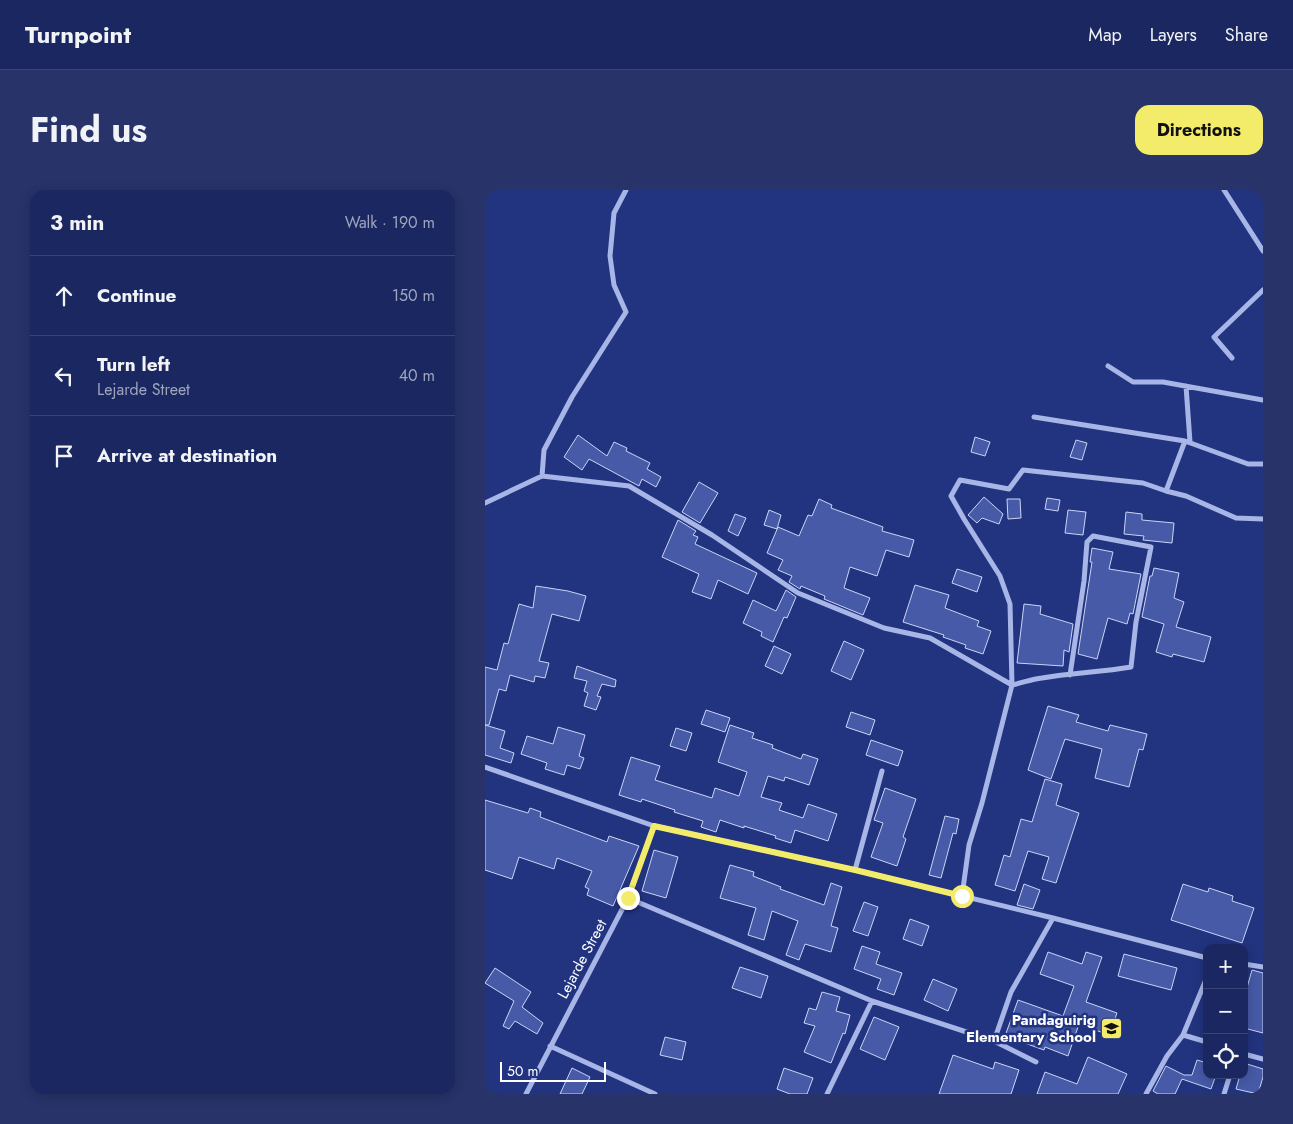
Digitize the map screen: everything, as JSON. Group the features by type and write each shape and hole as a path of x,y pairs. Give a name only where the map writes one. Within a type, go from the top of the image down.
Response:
{"street":[{"path":"542,476 544,450 572,397 626,312 614,285 610,256 614,213 626,190"},
{"path":"1224,190 1263,251"},
{"path":"1232,358 1214,337 1263,290"},
{"path":"1108,366 1133,382 1163,382 1263,400"},
{"path":"1167,490 1187,442 1186,386"},
{"path":"1034,417 1187,442 1248,464 1263,464"},
{"path":"962,896 969,845 982,803 1012,685 1010,604 999,576 951,496 960,480 1009,490 1023,470 1143,483 1186,496 1236,518 1263,519"},
{"path":"485,503 542,476 629,486 713,535 798,593 884,628 930,638 1012,685 1042,678 1070,675 1131,667 1136,622 1151,547 1093,536 1087,542 1084,581 1070,675"},
{"path":"485,767 654,826 855,870 1203,957"},
{"path":"855,870 882,771"},
{"name":"Lejarde Street","path":"526,1094 628,898 654,826"},
{"path":"628,898 872,1001 995,1041 1036,1062"},
{"path":"995,1041 1011,992 1053,918"},
{"path":"1248,965 1263,968"},
{"path":"1146,1094 1167,1056 1183,1035 1203,987"},
{"path":"827,1094 872,1001"},
{"path":"1183,1035 1203,1041"},
{"path":"550,1046 655,1094"},
{"path":"1248,1055 1263,1059"},
{"path":"1224,1094 1229,1079"}],"building":[{"path":"578,435 607,456 614,442 627,448 626,451 650,463 647,469 661,477 656,487 642,479 639,486 589,459 582,470 564,457"},
{"path":"975,437 990,442 985,456 971,452"},
{"path":"1076,440 1087,443 1082,460 1070,457"},
{"path":"699,482 718,493 700,523 682,512"},
{"path":"984,497 1003,514 999,524 982,518 977,523 968,515"},
{"path":"1047,498 1060,500 1058,511 1045,509"},
{"path":"819,499 832,505 831,508 883,527 882,531 914,540 909,557 886,550 877,576 850,567 844,588 870,598 863,615 824,599 825,596 801,586 800,589 789,582 792,576 778,570 783,560 767,553 778,527 799,536 808,515 812,516"},
{"path":"1007,499 1020,499 1021,518 1008,519"},
{"path":"769,510 781,515 777,529 764,525"},
{"path":"1068,510 1086,512 1083,535 1065,533"},
{"path":"1126,512 1142,514 1142,520 1174,523 1172,543 1143,540 1144,536 1124,534"},
{"path":"735,514 746,518 738,536 728,531"},
{"path":"678,520 696,531 693,535 698,537 695,544 757,573 748,594 718,580 711,599 692,592 699,574 662,557"},
{"path":"1092,548 1113,552 1109,569 1141,574 1133,614 1130,613 1127,624 1108,618 1097,659 1078,654 1092,562 1090,562"},
{"path":"1154,568 1179,573 1174,598 1184,602 1176,627 1211,637 1204,662 1173,654 1172,657 1156,652 1164,624 1142,617 1150,576 1152,576"},
{"path":"957,569 982,577 977,592 952,583"},
{"path":"915,585 949,595 945,608 979,621 977,626 991,631 983,654 965,648 966,645 943,637 944,635 903,622"},
{"path":"536,586 586,596 579,621 552,614 539,661 549,663 545,678 535,676 534,682 510,675 506,691 499,689 489,725 485,725 485,667 497,670 504,643 508,644 519,604 533,608"},
{"path":"786,590 796,597 787,618 784,617 773,642 761,636 762,632 743,623 753,600 776,611"},
{"path":"1024,604 1041,606 1040,614 1073,624 1069,652 1064,650 1063,666 1017,663"},
{"path":"844,641 864,650 851,680 831,671"},
{"path":"774,646 791,654 782,674 765,666"},
{"path":"577,666 616,680 615,687 602,684 597,696 601,697 596,710 584,706 588,693 584,691 587,681 574,678"},
{"path":"1048,706 1079,715 1076,722 1108,731 1110,725 1147,734 1143,750 1139,749 1129,787 1095,778 1102,749 1065,739 1051,779 1028,770"},
{"path":"706,710 730,718 725,732 701,724"},
{"path":"851,712 875,720 870,735 846,727"},
{"path":"485,725 505,731 500,748 514,753 511,763 485,755"},
{"path":"730,725 754,733 752,738 773,745 772,748 801,759 803,754 818,759 809,785 785,777 784,781 768,776 761,797 782,803 779,810 803,818 808,804 837,814 828,841 795,830 791,843 775,838 776,836 720,820 716,832 701,827 703,821 674,812 675,810 642,799 641,802 619,795 631,757 660,766 655,780 712,798 715,788 739,796 747,772 718,762"},
{"path":"558,727 585,735 579,756 584,758 580,769 567,765 564,775 545,769 547,763 521,754 527,736 553,744"},
{"path":"676,728 692,733 686,751 670,746"},
{"path":"871,740 903,751 898,766 866,755"},
{"path":"1045,779 1062,784 1056,805 1079,813 1056,883 1042,879 1049,857 1028,851 1015,891 995,885 1004,855 1010,857 1021,819 1032,822"},
{"path":"885,788 916,799 903,837 906,839 897,866 871,857 883,823 874,820"},
{"path":"485,800 528,813 530,808 541,812 540,817 607,842 609,836 639,846 613,906 587,895 589,889 585,887 592,871 557,858 554,869 519,857 512,879 485,870"},
{"path":"945,816 959,819 956,834 953,833 941,878 929,875"},
{"path":"654,850 678,857 666,898 642,891"},
{"path":"730,865 754,872 753,876 781,887 780,889 824,905 831,883 842,887 831,926 838,928 831,952 805,944 799,960 786,955 798,921 772,911 764,940 748,935 756,908 720,898"},
{"path":"1024,884 1040,890 1033,909 1017,905"},
{"path":"1183,884 1208,892 1209,888 1233,896 1232,901 1254,908 1242,943 1171,920"},
{"path":"864,902 878,907 868,936 853,931"},
{"path":"910,919 929,926 922,946 903,939"},
{"path":"862,946 880,952 876,964 902,973 894,995 877,989 881,979 854,969"},
{"path":"1048,952 1082,964 1086,952 1102,957 1086,1002 1117,1013 1109,1035 1079,1024 1068,1056 1045,1047 1044,1050 1005,1036 1018,1000 1063,1016 1074,986 1040,974"},
{"path":"1124,954 1177,968 1171,990 1118,976"},
{"path":"740,967 768,976 761,998 732,988"},
{"path":"495,968 531,992 522,1007 543,1023 537,1034 515,1021 509,1029 503,1026 514,1001 485,983"},
{"path":"1252,970 1263,973 1263,1033 1248,1029 1248,984"},
{"path":"933,979 957,989 948,1011 924,1000"},
{"path":"822,992 840,997 836,1011 850,1015 845,1034 843,1033 831,1063 804,1052 815,1026 804,1023 809,1008 816,1010"},
{"path":"874,1017 899,1027 885,1060 860,1049"},
{"path":"665,1037 686,1042 682,1060 660,1055"},
{"path":"953,1055 993,1069 995,1062 1019,1070 1011,1094 939,1094"},
{"path":"1088,1057 1127,1074 1118,1094 1037,1094 1045,1072 1077,1084"},
{"path":"1197,1060 1203,1062 1203,1079 1215,1079 1211,1089 1182,1079 1175,1094 1158,1094 1153,1091 1166,1066 1184,1075 1192,1075"},
{"path":"1248,1064 1263,1069 1263,1077 1258,1094 1236,1089 1239,1079 1248,1079"},
{"path":"572,1068 590,1077 582,1094 560,1094"},
{"path":"784,1068 813,1078 807,1094 790,1094 777,1089"}],"place":[{"name":"Pandaguirig Elementary School","path":"1112,1029"}],"route":[{"path":"628,898 654,826 855,870 962,896"}]}
